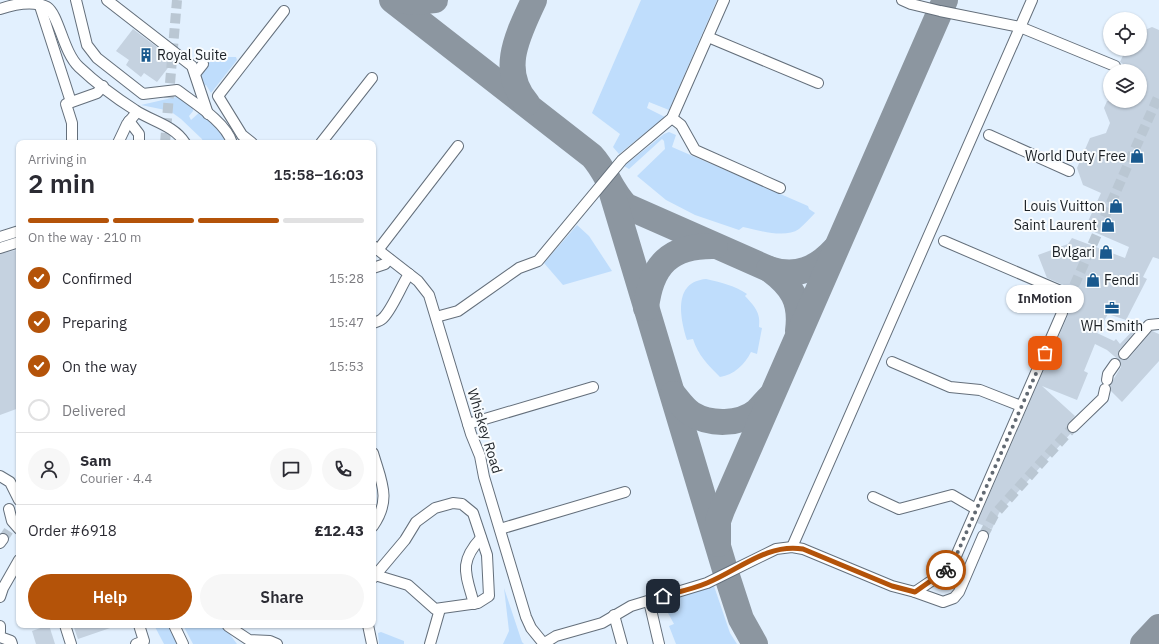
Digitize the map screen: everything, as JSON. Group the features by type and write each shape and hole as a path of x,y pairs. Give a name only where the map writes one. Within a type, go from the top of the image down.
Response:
{"street":[{"path":"76,0 88,45 97,58 143,94 177,90 208,114 226,131 230,140"},
{"path":"106,0 118,4 192,66 208,114"},
{"path":"436,317 458,311 519,268 538,261 622,160 672,118 724,0"},
{"path":"902,0 911,4 940,11 1020,27 1110,64"},
{"path":"792,547 1032,0"},
{"path":"0,9 25,2 39,3 48,7 54,13 65,47 79,67 137,112 174,132 182,140"},
{"path":"39,3 71,102"},
{"path":"248,140 242,135 218,96 284,11"},
{"path":"708,37 818,83"},
{"path":"195,74 203,64"},
{"path":"323,140 372,78"},
{"path":"72,140 72,123 66,104 97,93 103,86"},
{"path":"120,140 129,121 137,112"},
{"path":"672,118 681,125 695,150 780,188"},
{"path":"129,121 140,134 139,140"},
{"path":"989,135 1069,171"},
{"path":"376,247 458,146"},
{"path":"0,237 16,232"},
{"path":"944,241 1070,295"},
{"path":"0,248 16,243"},
{"name":"Whiskey Road","path":"376,249 409,274 424,288 436,317 468,424 480,456 528,623 543,644"},
{"path":"376,267 385,264 389,259"},
{"path":"376,322 382,319 392,305 401,286 409,274"},
{"path":"915,592 946,571 956,556 1062,313"},
{"path":"1124,354 1149,326 1159,324"},
{"path":"892,362 950,387 980,390 1021,406"},
{"path":"1073,427 1103,398 1108,374 1116,364"},
{"path":"468,424 593,387"},
{"path":"376,465 384,497 382,514 376,522"},
{"path":"0,476 10,482 16,494"},
{"path":"500,529 625,492"},
{"path":"873,497 900,509 952,495 976,509"},
{"path":"376,575 405,540 416,522 435,508 453,503 462,504 473,513 487,555 489,596 474,604 436,610 408,585 376,577"},
{"path":"9,508 12,521 16,526"},
{"path":"543,644 556,636 602,623 624,609 707,583 776,549 792,547 803,549 892,586 943,602 954,598 959,592 983,536"},
{"path":"474,604 465,566 471,549 481,538"},
{"path":"1,592 16,566"},
{"path":"649,601 659,644"},
{"path":"430,644 440,609"},
{"path":"614,616 622,644"},
{"path":"0,626 0,632"},
{"path":"66,628 71,644"},
{"path":"136,644 144,642 140,628"},
{"path":"175,628 183,644"},
{"path":"230,628 242,644"},
{"path":"232,628 249,640 270,641 277,644"},
{"path":"369,628 372,644"},
{"path":"0,637 14,643"}],"shaded area":[{"path":"641,0 717,0 669,110 649,102 647,108 665,117 619,154 613,147 620,134 592,113"},
{"path":"213,57 236,57 237,60 211,93 206,85 202,87 199,76"},
{"path":"180,96 193,105 193,111 189,116 191,120 200,112 223,133 226,140 202,140 181,119 170,111 141,105"},
{"path":"669,132 676,135 672,147 808,206 809,209 815,213 799,229 793,232 779,234 743,227 739,230 695,215 666,200 637,176 665,149 664,141 662,139 629,169 624,166 664,134"},
{"path":"577,225 589,236 612,271 563,285 544,263"},
{"path":"706,279 733,287 747,294 745,296 758,313 759,327 762,328 757,354 751,352 746,361 738,368 730,374 720,377 701,355 693,339 687,340 682,321 682,302 688,287 695,282"},
{"path":"714,586 730,633 737,644 676,644 669,626 674,624 662,602"},
{"path":"504,588 522,642 524,644 503,644 509,631"},
{"path":"156,628 172,628 180,644 164,644"},
{"path":"185,628 225,628 237,644 193,644"},
{"path":"381,632 404,641 404,644 379,644 378,633"}],"building":[{"path":"1152,27 1159,30 1159,259 1153,257 1143,277 1147,279 1126,320 1108,314 1097,333 1114,341 1116,339 1120,344 1138,325 1140,326 1119,350 1118,356 1123,360 1129,358 1152,331 1159,334 1159,361 1122,402 1111,391 1110,385 1121,367 1121,362 1107,350 1095,344 1084,371 1088,373 1077,400 1042,386 1075,416 1067,426 1068,431 1071,433 999,513 992,529 977,523 1068,315 1067,309 1069,304 1046,293 1070,301 1076,297 1073,289 1047,278 1038,255 1068,244 1072,238 1125,258 1129,247 1085,228 1101,193 1083,185 1077,168 1090,138 1106,133 1110,123 1104,108 1147,108 1147,64 1123,64 1120,62 1123,56 1147,56 1147,29"},
{"name":"Royal Suite","path":"133,29 174,60 157,82 144,73 141,77 126,65 129,60 116,51"},
{"path":"16,250 16,409 0,415 0,254"},
{"path":"40,628 50,628 55,644 36,644 32,631"},
{"path":"74,628 110,628 78,639"}],"taxiway":[{"path":"392,0 592,156 601,168 616,194 626,206 769,269"},
{"path":"400,0 415,2 435,0"},
{"path":"527,103 518,90 514,78 513,65 514,52 522,25 534,0"},
{"path":"718,544 718,521 722,510 945,0"},
{"path":"608,180 726,573 741,619 755,644"},
{"path":"646,308 653,280 658,269 666,260 686,249 715,246"},
{"path":"798,331 799,320 797,303 794,295 784,282 769,269 779,272 797,272 805,270 821,262 835,249"},
{"path":"673,394 692,414 699,418 716,422 734,421 750,416 770,397"},
{"path":"1143,644 1159,627"}],"tunnel":[{"path":"165,140 177,0"},
{"path":"1062,313 1159,95"},
{"path":"983,536 994,515 1073,427"},
{"path":"3,539 16,520"}],"way so far":[{"path":"946,570 956,556 1045,353"}],"place":[{"name":"Royal Suite","path":"146,55"},
{"name":"World Duty Free","path":"1137,156"},
{"name":"Louis Vuitton","path":"1116,206"},
{"name":"Saint Laurent","path":"1108,225"},
{"name":"Bvlgari","path":"1106,252"},
{"name":"Fendi","path":"1093,280"},
{"name":"WH Smith","path":"1112,308"},
{"name":"InMotion","path":"1045,353"}],"route":[{"path":"663,596 707,583 761,555 776,549 792,547 803,549 892,586 915,592 933,581 946,570"}]}
